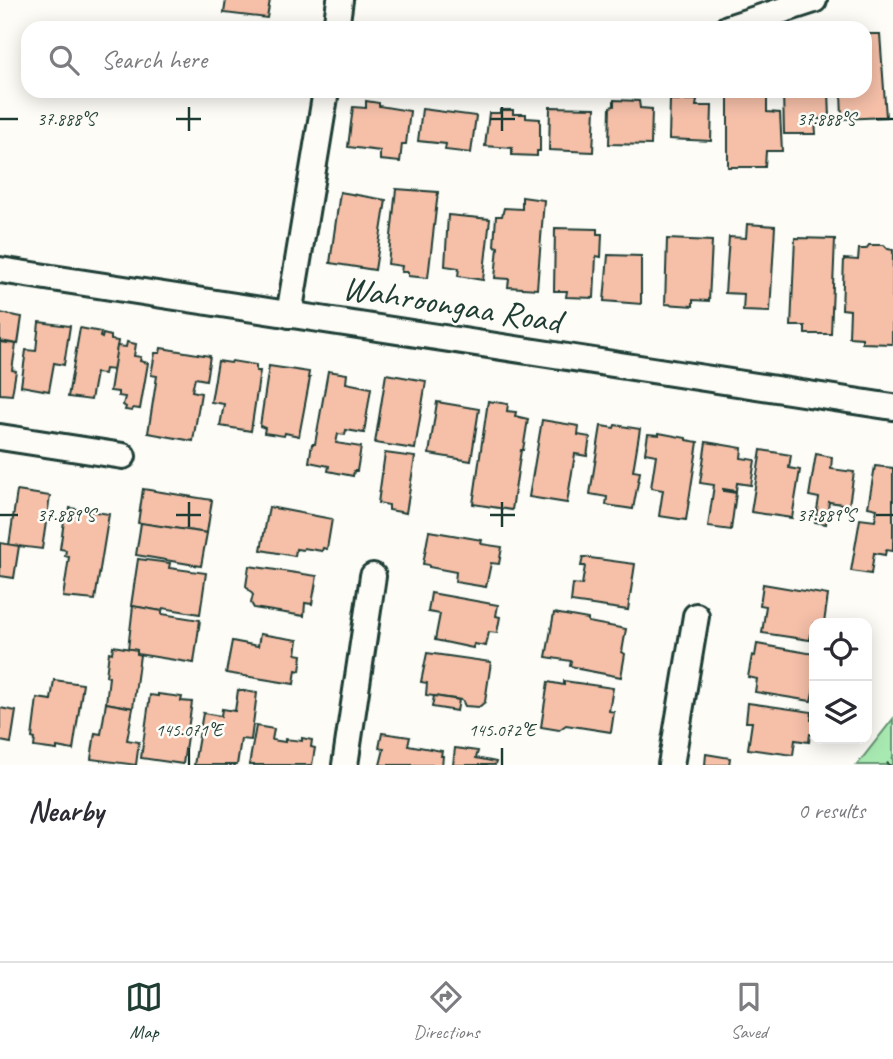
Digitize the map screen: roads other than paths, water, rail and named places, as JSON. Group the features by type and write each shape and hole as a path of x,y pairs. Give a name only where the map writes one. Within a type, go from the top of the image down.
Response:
{"street":[{"path":"337,21 340,0"},
{"path":"750,21 814,0"},
{"path":"289,315 325,98"},
{"name":"Wahroongaa Road","path":"0,270 893,407"},
{"path":"0,437 123,456"},
{"path":"345,765 373,576"},
{"path":"671,765 696,615"}]}
